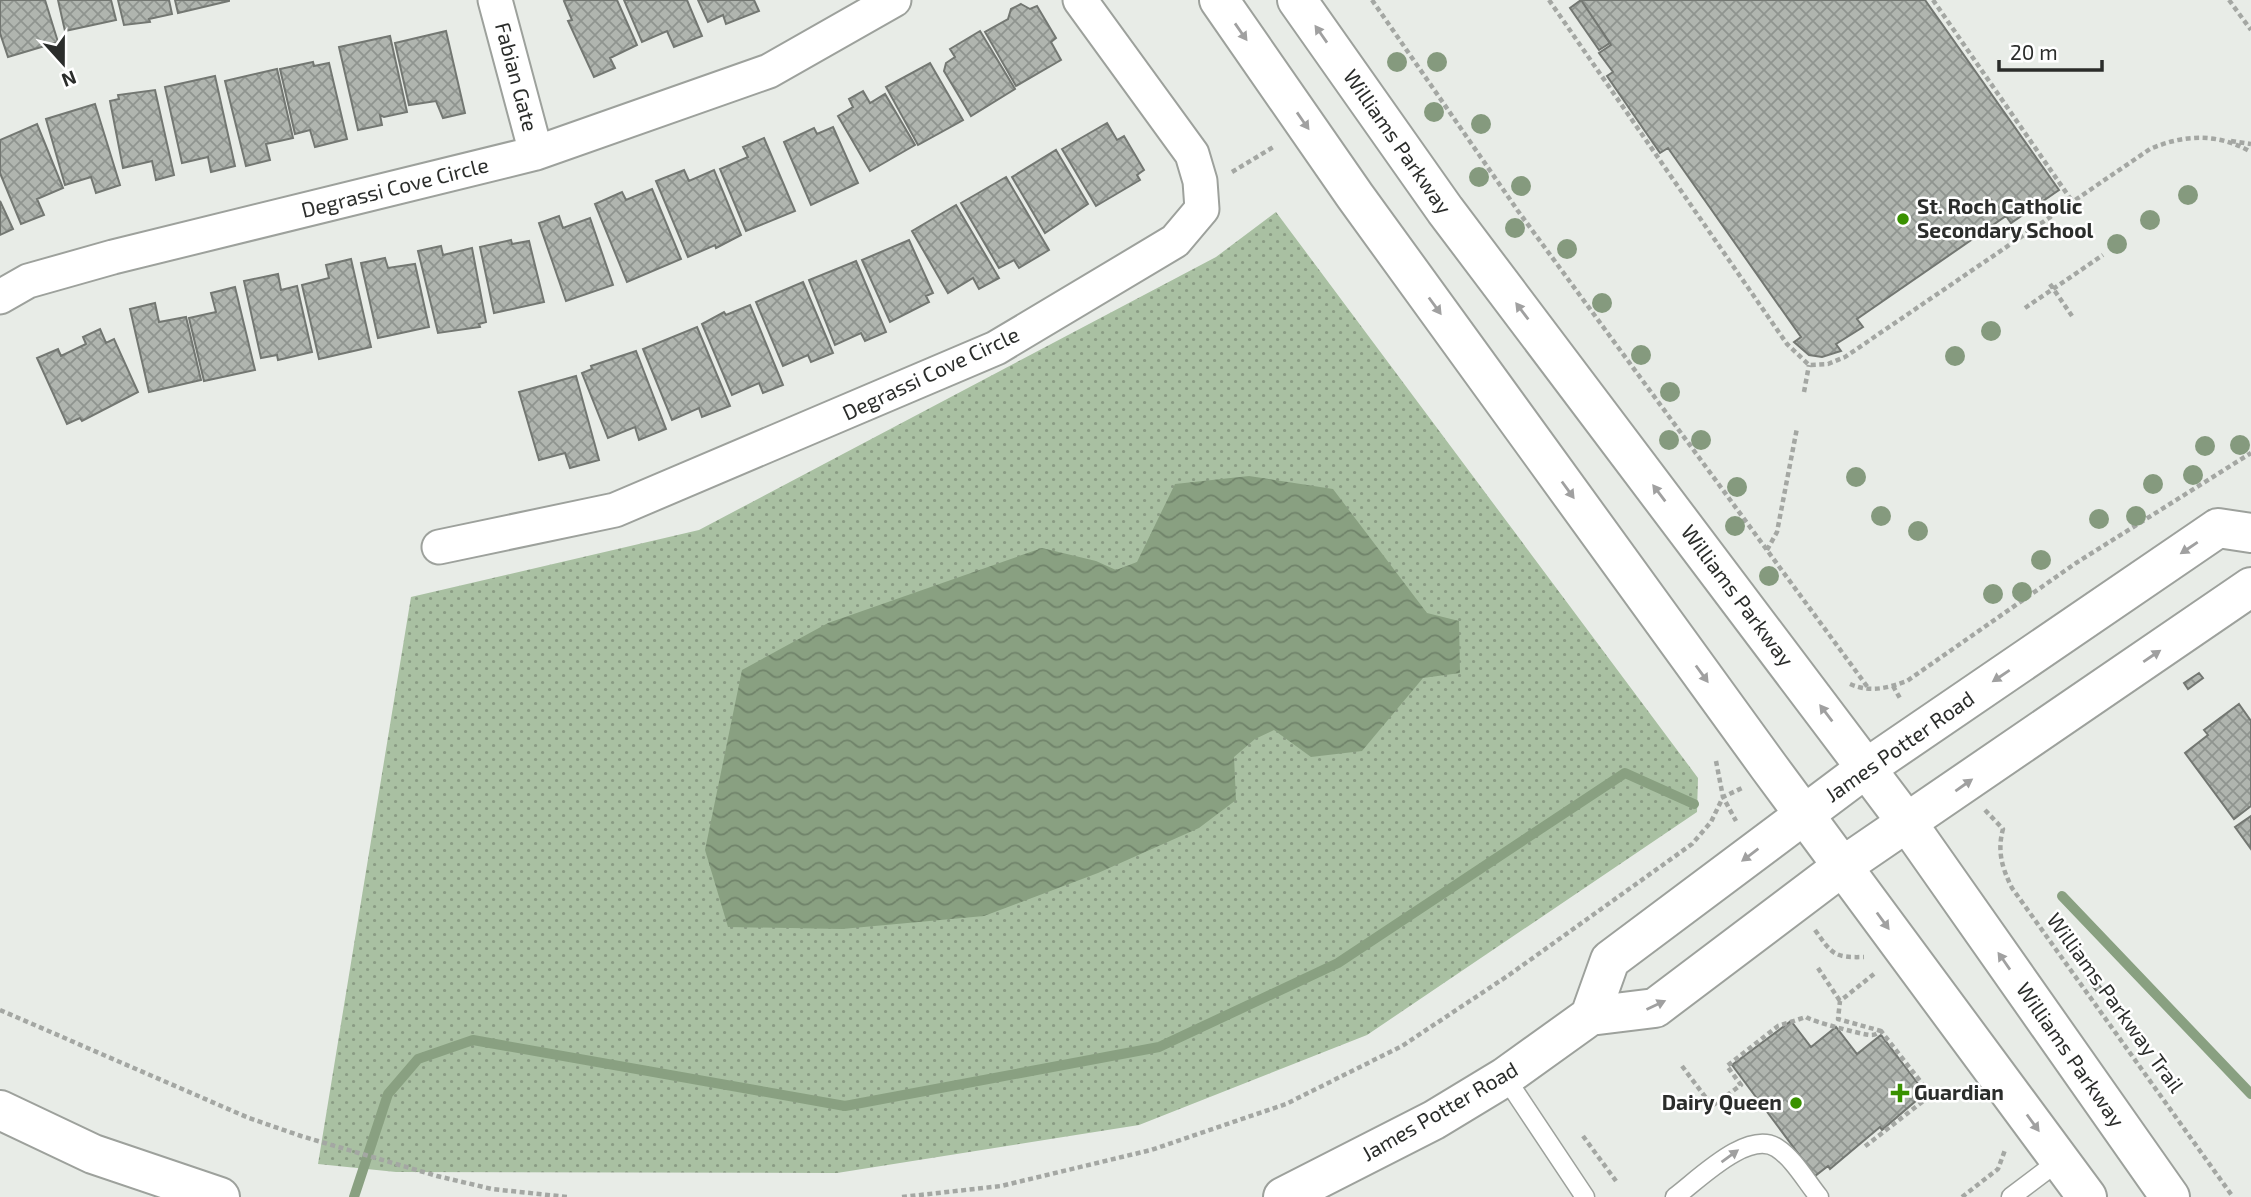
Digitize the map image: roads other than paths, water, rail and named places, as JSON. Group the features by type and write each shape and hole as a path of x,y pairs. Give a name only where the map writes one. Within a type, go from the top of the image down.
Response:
{"main road":[{"path":"1219,0 1355,195 1805,815 2087,1197"},
{"name":"Williams Parkway","path":"1297,0 1445,210 1908,824 2170,1197"},
{"name":"James Potter Road","path":"1590,1016 1610,960 1865,769 2218,528 2251,533"},
{"name":"James Potter Road","path":"1283,1197 1434,1121 1505,1077 1590,1016 1655,1008 1843,866 2251,587"},
{"path":"0,1110 93,1154 220,1197"}],"street":[{"name":"Fabian Gate","path":"495,0 536,153"},
{"name":"Degrassi Cove Circle","path":"0,297 28,281 113,257 536,153 769,71 894,0"},
{"name":"Degrassi Cove Circle","path":"439,547 615,510 996,348 1175,241 1202,209 1192,154 1080,0"}],"lane":[{"path":"1505,1077 1585,1197"},
{"path":"1675,1197 1738,1150 1756,1143 1780,1150 1819,1197"},
{"path":"2011,1197 2060,1160"}],"water":[{"path":"1249,476 1333,489 1427,613 1459,621 1460,673 1423,678 1362,751 1311,757 1274,730 1255,739 1234,757 1236,800 1199,828 1098,873 984,916 842,929 728,927 705,850 742,670 828,623 1042,548 1096,561 1116,570 1137,562 1175,484"}],"waterway":[{"path":"354,1197 388,1094 418,1059 473,1040 845,1106 1159,1047 1338,963 1625,773 1694,804"},
{"path":"2062,896 2251,1094"}],"place":[{"name":"St. Roch Catholic Secondary School","path":"1903,219"},
{"name":"Guardian","path":"1900,1093"},
{"name":"Dairy Queen","path":"1796,1103"}]}
